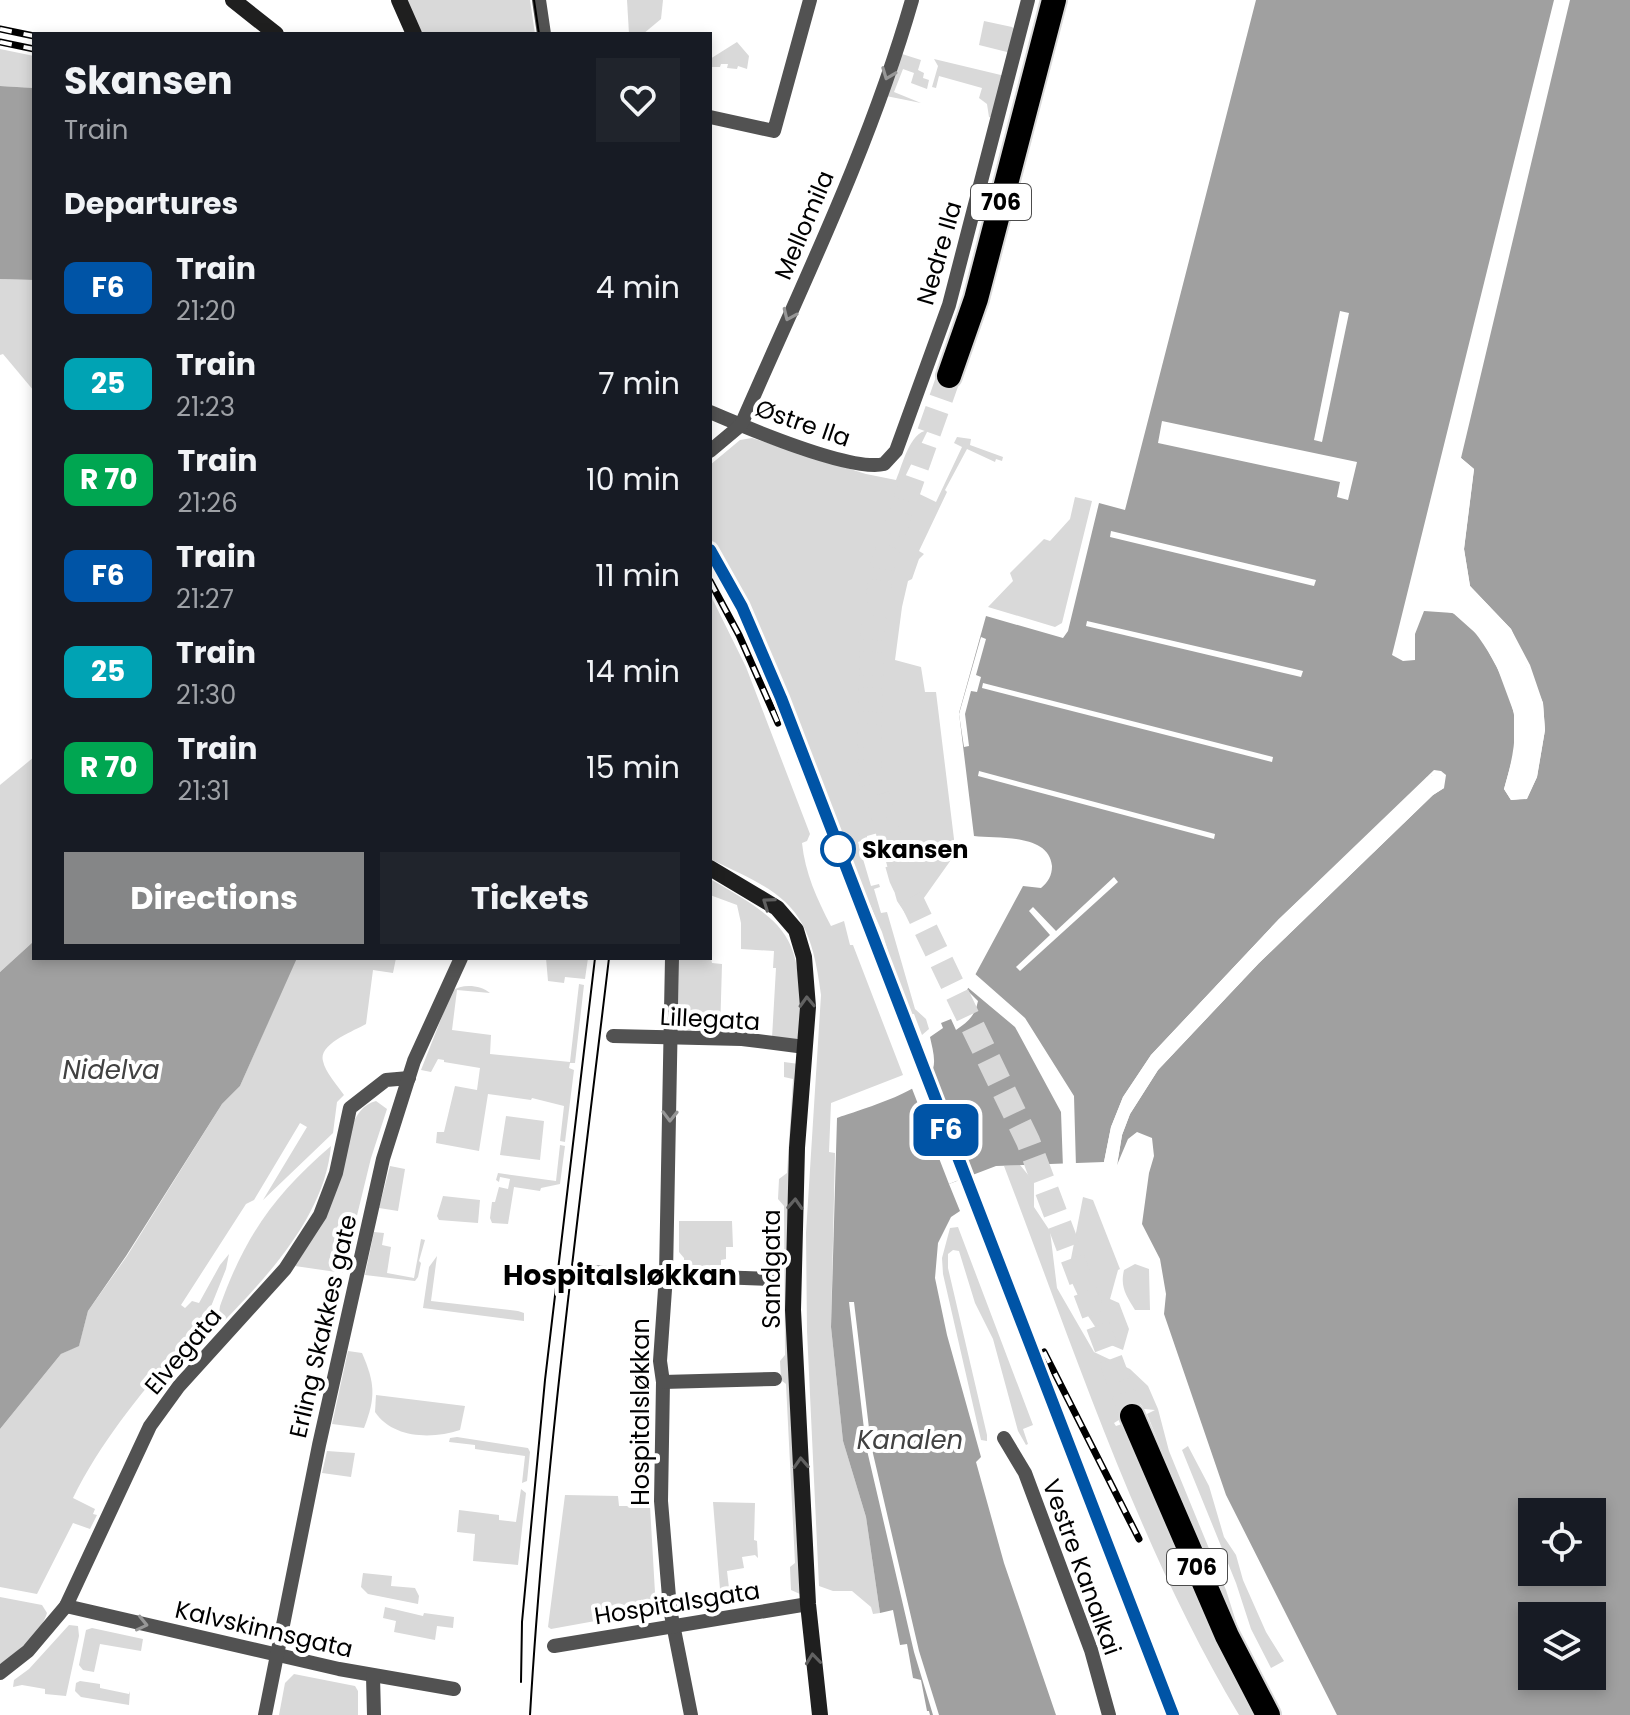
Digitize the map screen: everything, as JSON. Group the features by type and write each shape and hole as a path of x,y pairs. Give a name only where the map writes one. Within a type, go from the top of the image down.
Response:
{"highway":[{"name":"706","path":"949,376 976,299 1054,0"},
{"name":"706","path":"1132,1416 1227,1636 1268,1715"}],"main road":[{"path":"233,0 273,32"},
{"path":"399,0 403,32"},
{"path":"399,0 413,32"},
{"name":"Sandgata","path":"712,869 777,908 796,930 804,957 808,1007 797,1148 793,1310 808,1604 820,1715"}],"street":[{"path":"539,0 544,32"},
{"path":"712,117 774,131 810,0"},
{"name":"Mellomila","path":"712,449 741,425 845,186 897,50 912,0"},
{"name":"Nedre Ila","path":"884,464 896,451 904,432 949,305 1028,0"},
{"name":"Østre Ila","path":"712,413 862,466 884,464"},
{"name":"Erling Skakkes gate","path":"265,1715 319,1445 383,1159 414,1061 460,960"},
{"name":"Hospitalsløkkan","path":"672,960 666,1275 660,1361 663,1382 661,1501 674,1625 691,1715"},
{"name":"Lillegata","path":"613,1036 742,1039 805,1047"},
{"name":"Elvegata","path":"0,1673 28,1651 66,1606 150,1426 179,1386 285,1269 320,1215 336,1173 350,1108 386,1080 409,1078"},
{"path":"584,1272 774,1279"},
{"path":"663,1382 775,1379"},
{"name":"Vestre Kanalkai","path":"1004,1438 1025,1473 1091,1650 1109,1715"},
{"name":"Hospitalsgata","path":"554,1646 808,1604"},
{"name":"Kalvskinnsgata","path":"66,1606 373,1676 454,1689"},
{"path":"373,1676 374,1715"}],"shaded area":[{"path":"407,0 530,0 535,32 420,32"},
{"path":"627,0 663,0 661,19 645,32 629,32"},
{"path":"984,21 1012,27 1016,31 1011,53 979,45"},
{"path":"737,42 749,56 747,69 738,66 737,69 727,68 728,64 712,67 712,58"},
{"path":"0,49 32,56 32,88 0,86"},
{"path":"902,54 921,60 918,70 924,73 923,78 929,80 927,89 911,83 914,73 903,69 894,92 921,103 886,96"},
{"path":"934,59 1005,76 993,118 989,117 987,104 979,98 982,88 939,76 936,88 932,87 938,66"},
{"path":"0,279 32,280 32,389 3,354 0,355"},
{"path":"928,430 901,485 936,502 962,447 954,443 957,437 971,439 970,445 1003,457 1002,461 996,459 995,462 967,449 945,490 947,492 919,551 924,554 912,579 908,581 895,660 921,667 925,692 936,692 954,839 953,857 909,919 897,901 878,833 858,842 871,886 879,884 880,887 874,889 881,913 887,912 915,1009 926,1019 929,1029 922,1035 914,1014 911,1014 902,996 882,932 831,816 772,658 745,598 712,542 712,463 740,440 752,438 866,474 896,480 911,443 921,432"},
{"path":"1075,497 1092,501 1062,623 1055,627 988,607 1013,581 1010,573 1044,539 1050,541 1070,519"},
{"path":"712,598 746,667 810,834 807,841 802,843 812,886 831,926 844,921 850,945 853,945 903,1075 831,1103 829,1152 835,1153 831,1327 843,1441 866,1517 880,1613 873,1614 871,1607 852,1591 833,1591 819,1586 807,1331 806,1233 821,995 810,941 801,922 776,894 712,860"},
{"path":"32,759 32,943 0,972 0,785"},
{"path":"712,880 760,910 787,939 798,977 800,1036 797,1039 772,1038 774,951 741,949 737,905 712,896"},
{"path":"295,960 396,960 393,973 373,970 366,1024 331,1044 323,1055 326,1070 344,1095 337,1102 333,1133 263,1200 307,1127 300,1123 254,1200 246,1204 181,1305 185,1308 192,1301 199,1303 229,1254 210,1309 216,1327 208,1338 200,1332 184,1353 178,1350 108,1439 73,1498 95,1509 93,1514 97,1515 90,1529 73,1523 37,1594 0,1587 0,1429 61,1354 79,1345 88,1311 127,1256 222,1104 240,1086"},
{"path":"546,960 588,960 585,979 565,977 564,983 548,981"},
{"path":"679,960 711,960 712,963 722,964 720,1034 678,1028"},
{"path":"579,984 584,985 575,1063 570,1063 569,1068 574,1070 565,1142 560,1141 564,1106 532,1098 488,1094 479,1151 436,1143 437,1132 444,1132 455,1086 477,1090 480,1068 438,1059 431,1072 421,1070 452,991 471,986 490,993 457,990 452,1030 491,1035 490,1054 570,1062"},
{"path":"784,1062 799,1064 800,1594 791,1590 790,1567 795,1563 786,1384 781,1380 780,1361 785,1355 784,1206 778,1199 779,1179 787,1173 793,1079 784,1077"},
{"path":"376,1101 387,1109 371,1158 343,1273 295,1266 325,1218 351,1126 364,1107"},
{"path":"506,1116 544,1121 540,1160 500,1155"},
{"path":"560,1145 565,1146 560,1184 541,1188 540,1191 514,1187 508,1224 492,1223 492,1202 495,1202 499,1187 508,1189 510,1179 500,1177 499,1182 496,1180 498,1173 556,1181"},
{"path":"331,1146 327,1171 318,1196 292,1242 224,1321 219,1313 220,1306 251,1238 277,1200"},
{"path":"1020,1165 1034,1182 1034,1207 1050,1231 1057,1288 1094,1352 1130,1369 1148,1386 1158,1409 1169,1451 1226,1590 1238,1628 1232,1625 1147,1414 1155,1410 1144,1409 1139,1402 1119,1410 1122,1418 1114,1423 1116,1426 1125,1423 1170,1537 1258,1715 1239,1715 1169,1583 1139,1515 1004,1166"},
{"path":"390,1166 405,1169 398,1211 379,1208"},
{"path":"443,1196 480,1200 478,1223 439,1220 437,1216"},
{"path":"1083,1197 1093,1200 1120,1269 1110,1299 1119,1303 1129,1329 1123,1350 1106,1343 1086,1313 1068,1274"},
{"path":"679,1221 732,1221 733,1247 726,1247 726,1259 721,1260 721,1268 684,1266 684,1258 679,1252"},
{"path":"958,1227 1033,1425 1023,1429 1026,1445 1018,1431 993,1339 975,1303 959,1251 953,1250 948,1254 948,1268 987,1435 987,1441 981,1440 943,1274 942,1258 950,1228"},
{"path":"374,1232 384,1233 382,1245 391,1247 387,1273 414,1278 421,1239 425,1240 415,1281 365,1275"},
{"path":"437,1256 431,1301 518,1311 524,1313 524,1321 423,1308 429,1267"},
{"path":"1135,1264 1149,1269 1150,1310 1135,1310 1125,1291 1124,1270"},
{"path":"348,1351 362,1353 372,1382 371,1407 364,1428 332,1424"},
{"path":"376,1395 465,1406 460,1430 438,1435 403,1432 383,1421 375,1412"},
{"path":"450,1438 528,1448 527,1481 522,1483 525,1456 449,1442"},
{"path":"1188,1446 1209,1486 1224,1537 1236,1555 1243,1580 1266,1632 1284,1661 1271,1668 1251,1629 1236,1583 1182,1450"},
{"path":"327,1451 355,1453 351,1477 322,1473"},
{"path":"521,1489 526,1493 518,1565 473,1561 475,1534 457,1532 459,1510 499,1515 499,1520 516,1522"},
{"path":"565,1495 618,1496 619,1506 650,1506 656,1610 551,1629 548,1627"},
{"path":"713,1502 755,1503 754,1540 757,1541 758,1558 755,1555 742,1557 744,1568 727,1571 729,1588 720,1589"},
{"path":"363,1573 392,1576 391,1586 415,1588 419,1596 418,1604 368,1594 361,1587"},
{"path":"0,1597 42,1605 47,1613 34,1635 0,1664"},
{"path":"385,1607 423,1616 424,1613 454,1617 453,1628 437,1626 435,1640 394,1632 396,1621 383,1618"},
{"path":"69,1625 78,1626 79,1636 66,1696 45,1694 45,1689 22,1685 13,1687 14,1680 29,1669"},
{"path":"92,1628 143,1639 141,1651 100,1644 94,1672 83,1670 79,1665 86,1630"},
{"path":"294,1674 355,1686 358,1691 358,1715 279,1715 285,1683"},
{"path":"80,1681 129,1694 130,1691 129,1705 81,1697 75,1691 76,1683"}],"water":[{"name":"Kanalen","path":"1256,0 1554,0 1392,655 1403,661 1415,660 1415,634 1424,611 1452,613 1465,621 1484,644 1500,674 1514,715 1514,744 1504,789 1511,800 1527,798 1537,777 1545,730 1543,703 1511,629 1470,586 1464,549 1474,469 1461,458 1570,0 1630,0 1630,1715 1337,1715 1226,1495 1164,1314 1166,1294 1160,1259 1142,1224 1154,1156 1152,1138 1137,1132 1128,1139 1117,1165 1122,1135 1130,1114 1158,1070 1259,963 1433,795 1444,788 1441,771 1426,778 1279,919 1151,1055 1123,1097 1111,1127 1104,1162 996,1166 949,1184 960,1211 951,1217 938,1243 935,1278 947,1335 981,1457 976,1462 1004,1563 1056,1715 930,1715 921,1680 913,1678 907,1644 900,1645 893,1610 880,1613 866,1517 843,1441 831,1327 837,1118 891,1099 928,1077 934,1061 930,1037 943,1028 941,1023 951,1019 956,1030 970,1018 978,1001 967,990 1023,886 1041,888 1049,878 1052,866 1049,855 1042,848 1021,840 974,836 959,713 986,616 1063,638 1068,631 1099,503 1125,510"},
{"path":"0,86 32,88 32,280 0,279"},
{"name":"Nidelva","path":"32,943 32,960 296,960 240,1086 222,1104 88,1311 79,1346 61,1354 0,1429 0,972"}],"pier":[{"path":"1340,311 1349,313 1322,442 1314,440"},
{"path":"1162,421 1357,462 1348,500 1337,497 1340,482 1158,443"},
{"path":"1461,458 1474,469 1464,549 1470,586 1511,629 1530,665 1543,703 1545,730 1537,777 1527,799 1511,800 1504,789 1514,753 1514,713 1497,667 1481,638 1453,613 1424,611 1425,607 1456,610 1484,635 1500,665 1518,713 1518,753 1508,789 1513,796 1525,795 1533,776 1541,730 1539,704 1527,667 1508,631 1467,587 1460,549 1469,471 1460,463"},
{"path":"1111,531 1316,580 1314,586 1110,537"},
{"path":"1087,621 1303,671 1301,677 1086,626"},
{"path":"981,637 986,639 976,675 981,677 977,692 971,691 965,714 969,746 964,747 959,714"},
{"path":"983,683 1273,757 1272,762 982,688"},
{"path":"1434,770 1446,775 1444,788 1433,795 1259,963 1158,1070 1130,1114 1122,1135 1117,1165 1113,1164 1118,1134 1127,1112 1155,1067 1256,960 1430,792 1441,785 1442,777 1432,775 1427,785 1282,922 1154,1057 1126,1099 1115,1128 1108,1163 1104,1162 1111,1127 1123,1097 1151,1055 1279,919"},
{"path":"979,771 1215,834 1214,839 978,776"},
{"path":"1114,877 1118,882 1020,971 1016,967 1050,935 1029,911 1033,907 1056,931"},
{"path":"974,973 1025,1018 1074,1096 1076,1167 1063,1168 1061,1112 1015,1027 966,986"},
{"path":"930,1067 971,1175 949,1184 911,1086"},
{"path":"849,1302 854,1302 871,1445 919,1651 939,1715 933,1715 914,1652 866,1446"}],"tunnel":[{"path":"949,376 883,563 872,637 869,766 901,878 1028,1141 1132,1416"}],"tram line":[{"path":"534,0 539,32"},
{"path":"521,1682 522,1622 545,1380 595,960"},
{"path":"530,1715 544,1525 609,960"}],"railway":[{"path":"0,29 32,36"},
{"path":"0,42 32,49"},
{"path":"712,554 742,607 781,698 1173,1715"},
{"path":"712,585 739,635 778,723"},
{"path":"1044,1352 1139,1539"}],"train":[{"name":"F6","path":"712,553 749,620 781,698 1104,1543 1173,1715"}],"place":[{"name":"Skansen","path":"838,849"}],"district":[{"name":"Hospitalsløkkan","path":"620,1275"}]}
